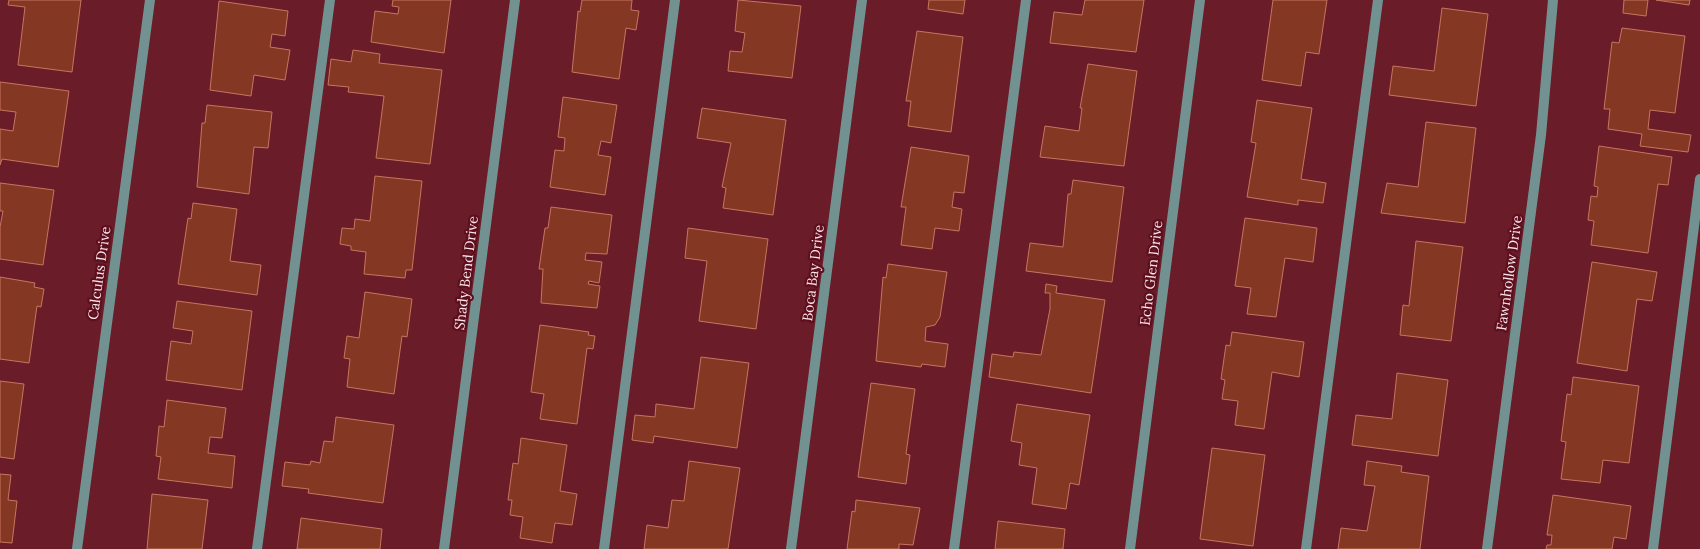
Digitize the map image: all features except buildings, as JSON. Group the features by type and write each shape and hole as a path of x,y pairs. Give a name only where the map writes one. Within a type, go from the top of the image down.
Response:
{"street":[{"name":"Calculus Drive","path":"76,549 150,0"},
{"path":"257,549 330,0"},
{"name":"Shady Bend Drive","path":"444,549 515,0"},
{"path":"604,549 675,0"},
{"name":"Boca Bay Drive","path":"791,549 862,0"},
{"path":"954,549 1026,0"},
{"name":"Echo Glen Drive","path":"1130,549 1200,0"},
{"path":"1306,549 1378,0"},
{"name":"Fawnhollow Drive","path":"1487,549 1541,136 1554,0"},
{"path":"1653,549 1700,179"}]}
